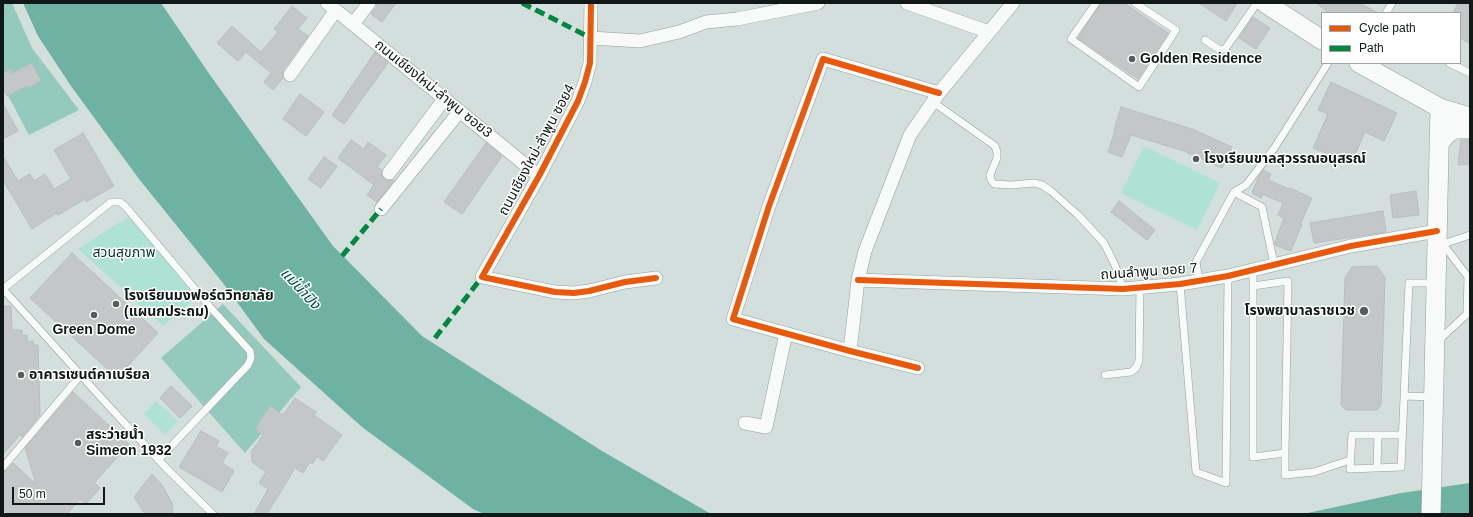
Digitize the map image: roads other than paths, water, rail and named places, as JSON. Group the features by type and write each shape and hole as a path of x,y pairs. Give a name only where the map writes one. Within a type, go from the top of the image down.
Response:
{"street":[{"path":"353,24 369,3"},
{"name":"ถนนเชียงใหม่-ลำพูน ซอย4","path":"591,3 590,63 578,101 539,176 482,277 555,292 574,293 590,291 625,282 656,278"},
{"path":"591,38 640,41 679,32 706,22 737,20 766,8 818,3"},
{"path":"907,3 989,32"},
{"path":"850,351 858,280 864,251 910,135 936,98 1013,3"},
{"path":"1265,3 1321,39"},
{"path":"290,76 332,6"},
{"name":"ถนนเชียงใหม่-ลำพูน ซอย3","path":"332,6 539,176"},
{"path":"918,368 850,351 733,318 769,206 823,59 936,98"},
{"path":"1361,64 1440,108 1470,117"},
{"path":"1416,95 1428,110 1439,147"},
{"path":"389,173 445,98"},
{"path":"1431,514 1434,344 1439,241 1440,108"},
{"path":"381,209 460,111"},
{"path":"1439,147 1448,133 1454,129 1470,129"},
{"name":"ถนนลำพูน ซอย 7","path":"858,280 1123,289 1199,282 1351,246 1439,241"},
{"path":"745,422 766,427 786,333"}],"lane":[{"path":"1096,3 1071,39 1139,87 1176,30 1138,4"},
{"path":"1206,40 1220,50 1225,49 1257,3"},
{"path":"1387,12 1392,3"},
{"path":"1199,282 1196,262 1234,192 1246,185 1275,147 1327,64"},
{"path":"1451,64 1470,73"},
{"path":"936,98 995,146 997,158 990,175 994,184 1010,185 1034,183 1042,185 1051,190 1078,215 1104,243 1115,265 1123,289"},
{"path":"1234,192 1262,207 1274,264"},
{"path":"158,460 248,365 251,358 250,351 210,307 125,206 120,202 111,202 3,289 80,376 158,460 213,514"},
{"path":"1434,344 1467,314 1469,276 1439,241 1470,235"},
{"path":"1253,270 1254,457 1285,453"},
{"path":"1180,284 1196,472 1226,483 1228,276"},
{"path":"1253,286 1288,281 1285,475 1314,472 1350,460"},
{"path":"1402,435 1352,435 1350,469 1401,467 1409,283 1436,283"},
{"path":"1105,375 1131,372 1136,368 1139,361 1140,287"},
{"path":"3,467 80,376"},
{"path":"1404,396 1433,397"},
{"path":"1377,468 1378,435"}],"water":[{"name":"แม่น้ำปิง","path":"23,3 161,3 210,75 333,246 422,336 602,451 711,514 484,514 473,509 362,427 264,339 223,283 139,179 71,86 38,36"},
{"path":"1470,483 1470,514 1303,514 1401,493"}],"place":[{"name":"Golden Residence","path":"1132,59"},
{"name":"โรงเรียนขาลสุวรรณอนุสรณ์","path":"1196,159"},
{"name":"โรงเรียนมงฟอร์ตวิทยาลัย (แผนกประถม)","path":"116,304"},
{"name":"โรงพยาบาลราชเวช","path":"1364,311"},
{"name":"Green Dome","path":"94,315"},
{"name":"อาคารเซนต์คาเบรียล","path":"21,375"},
{"name":"สระว่ายน้ำ Simeon 1932","path":"78,443"}],"park label":[{"name":"สวนสุขภาพ","path":"124,253"}]}
